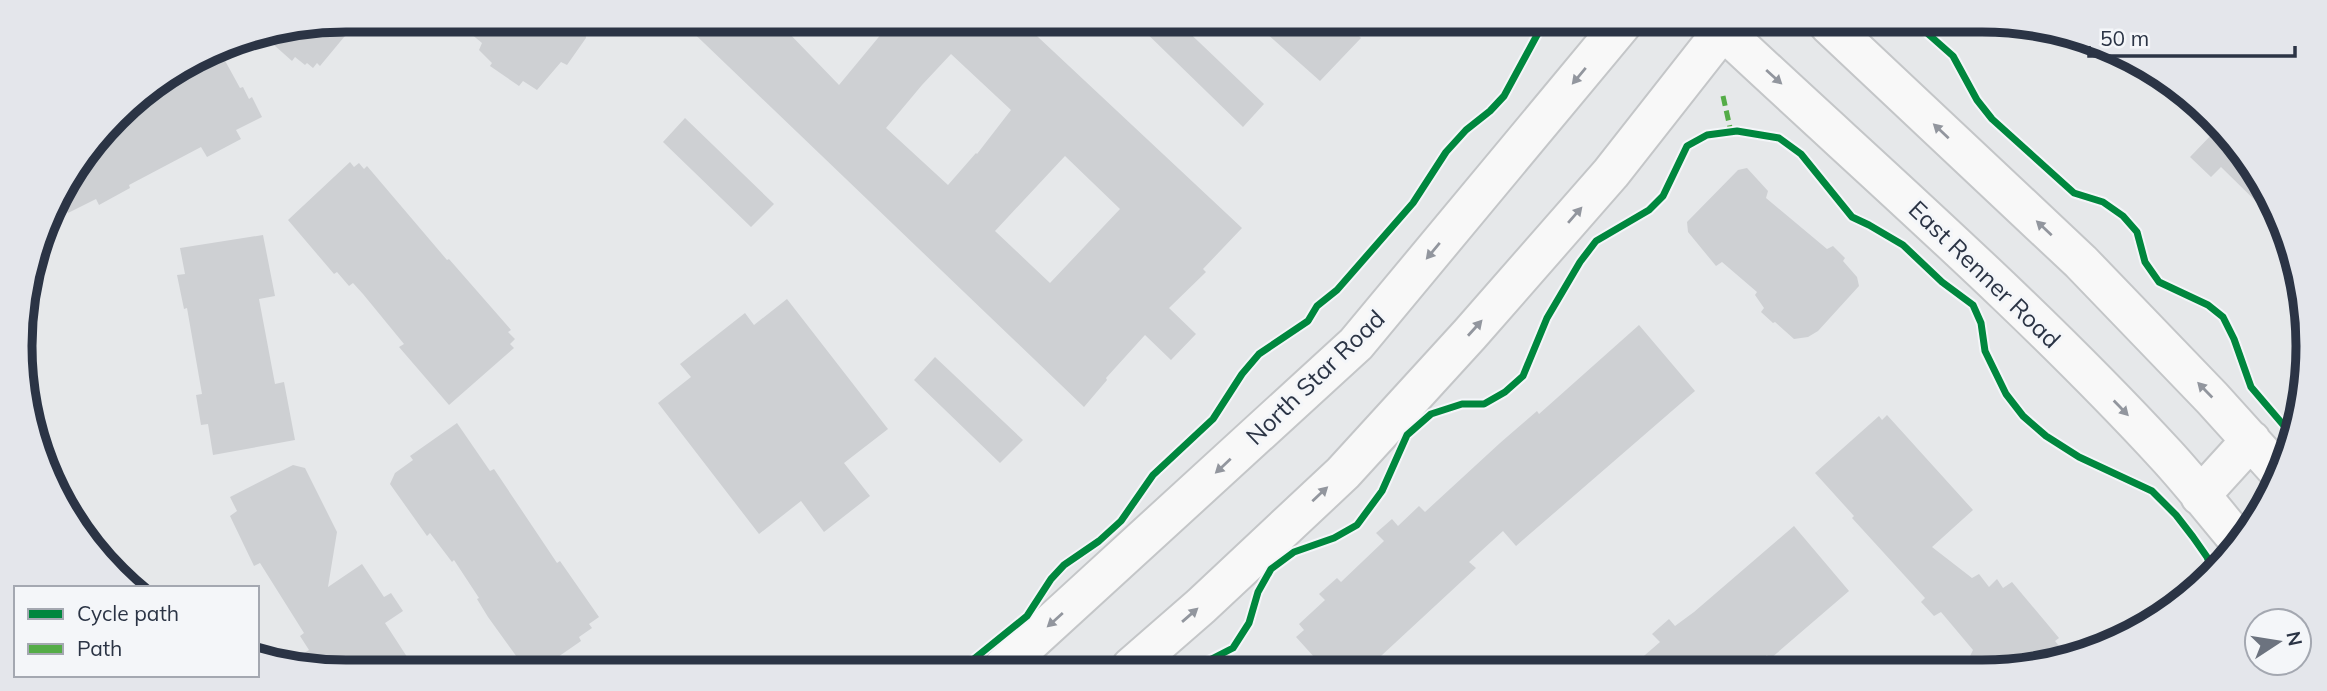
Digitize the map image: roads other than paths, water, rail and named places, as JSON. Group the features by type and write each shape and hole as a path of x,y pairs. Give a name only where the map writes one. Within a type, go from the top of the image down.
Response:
{"main road":[{"name":"North Star Road","path":"1011,660 1356,344 1615,32"},
{"path":"1138,660 1343,473 1470,334 1611,173 1719,32"},
{"name":"East Renner Road","path":"1728,32 2054,341 2168,456 2233,534"},
{"path":"1836,32 2081,262 2272,465"},
{"path":"2200,496 2250,440"}]}
